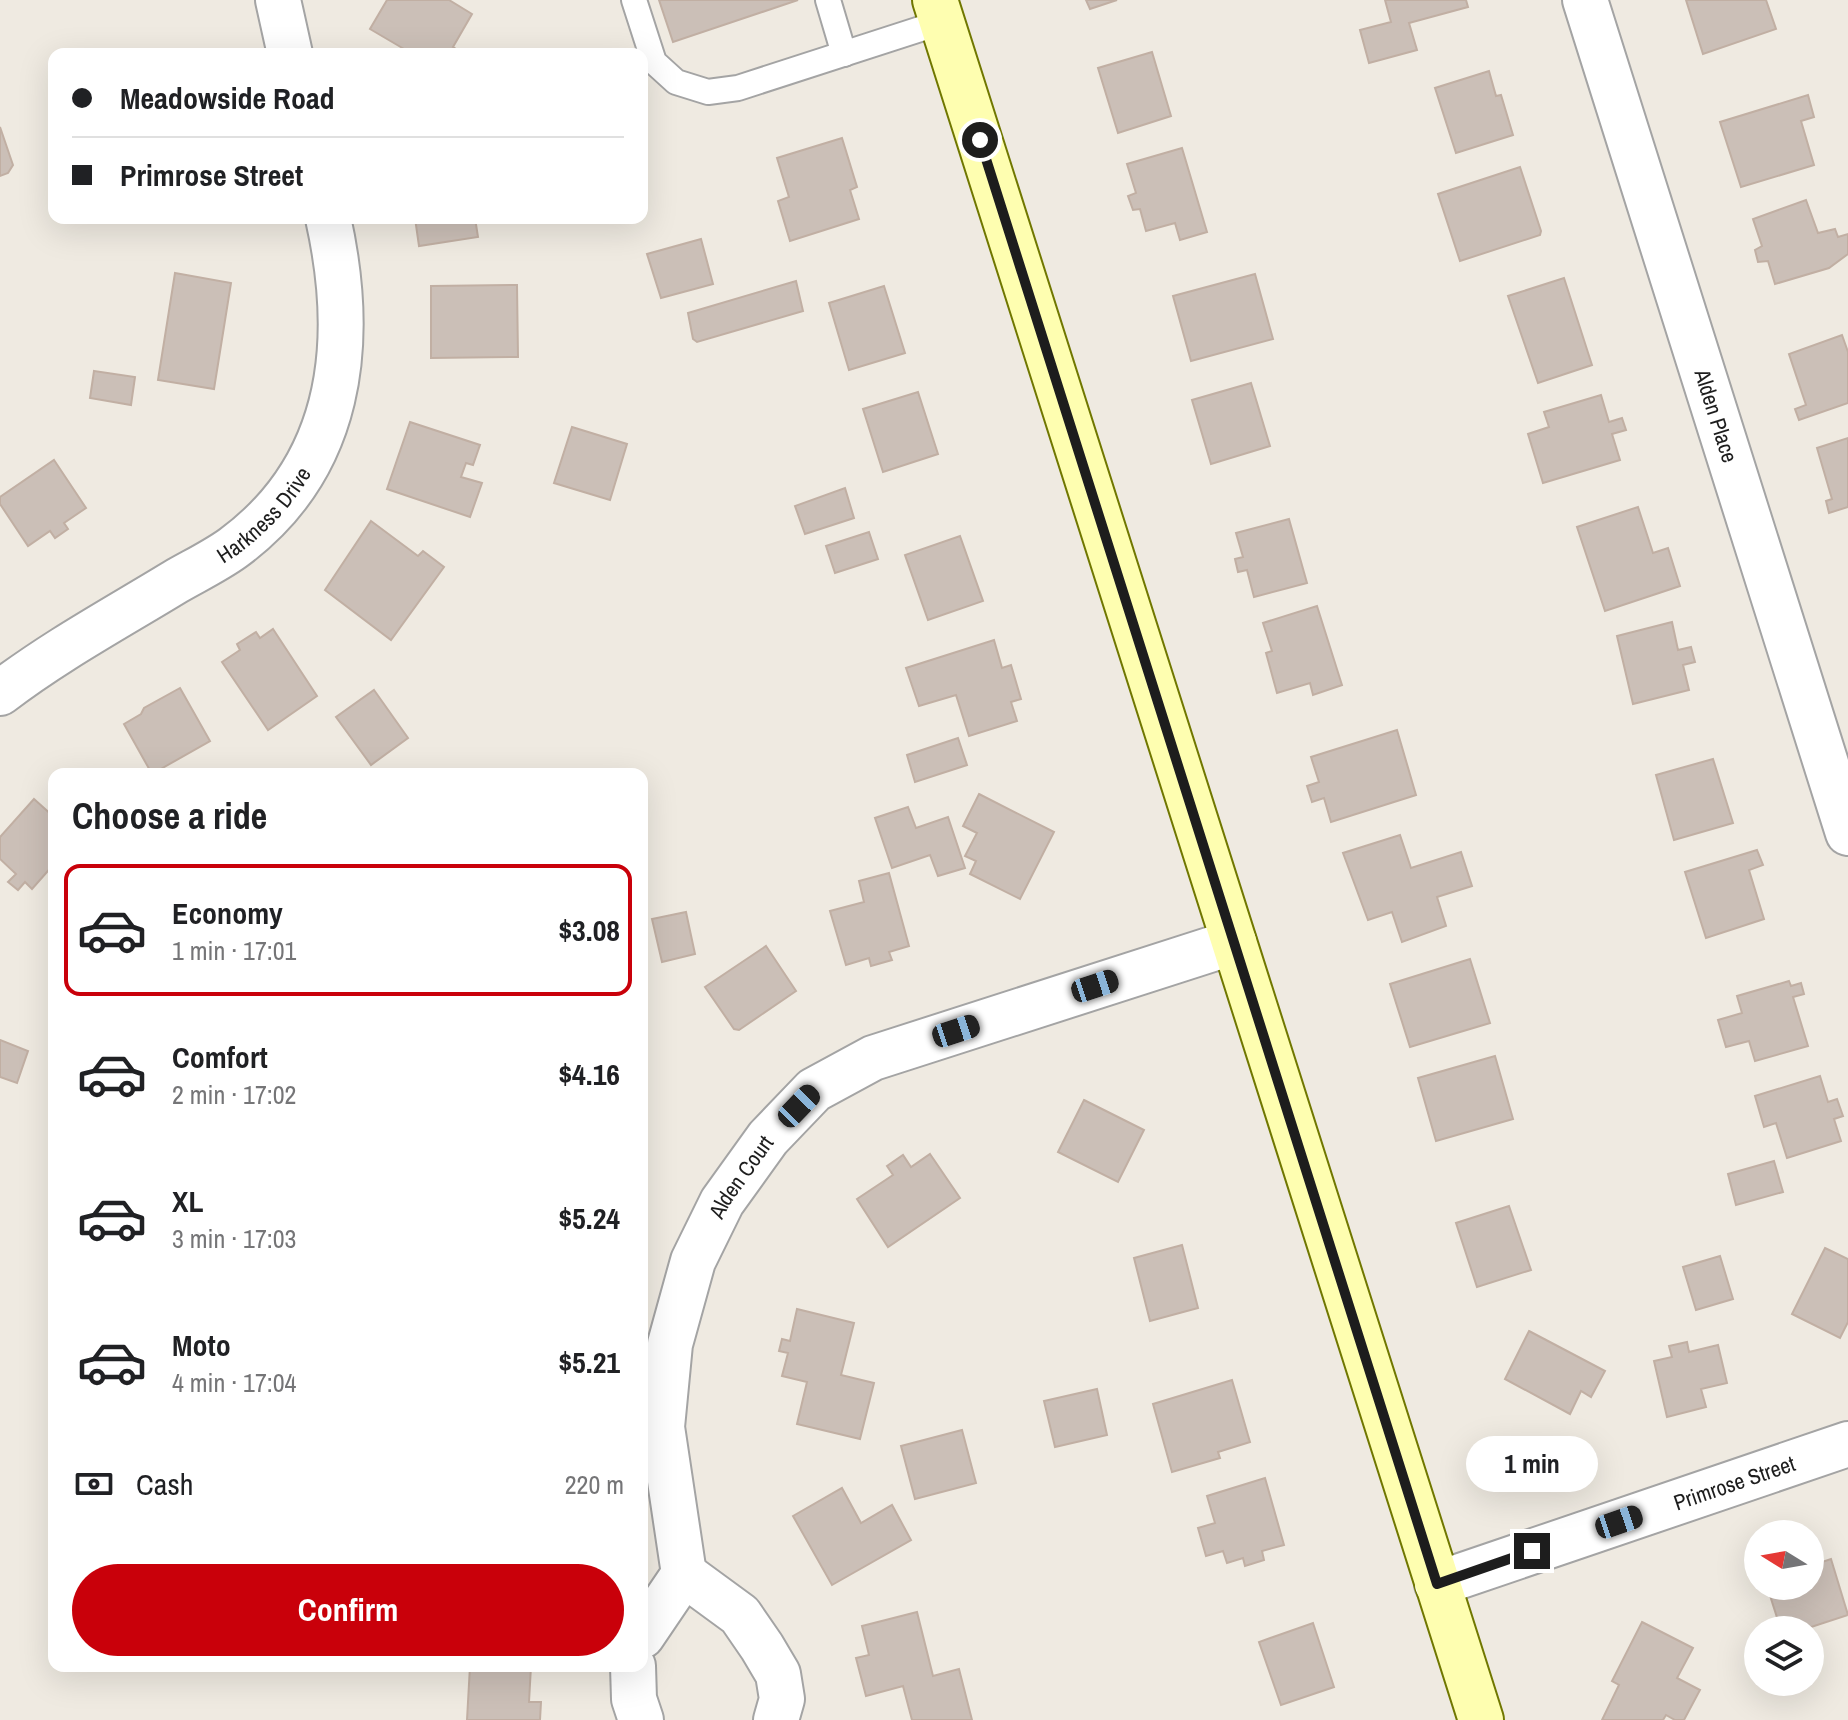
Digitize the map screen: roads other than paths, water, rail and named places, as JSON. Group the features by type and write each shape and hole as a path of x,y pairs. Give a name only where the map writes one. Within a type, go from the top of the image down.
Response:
{"main road":[{"path":"938,11 1481,1720"}],"street":[{"path":"278,0 289,48"},
{"name":"Alden Place","path":"1585,0 1848,833"},
{"name":"Harkness Drive","path":"0,693 69,647 231,549 257,528 295,487 313,456 328,420 337,385 340,289 329,224"},
{"name":"Alden Court","path":"684,1574 662,1427 670,1344 693,1261 722,1202 768,1138 814,1090 873,1058 1234,942"},
{"name":"Primrose Street","path":"1437,1584 1848,1444"},
{"path":"648,1627 684,1574 740,1615 762,1647 778,1674 782,1699 776,1720"},
{"path":"633,1672 634,1699 641,1720"}],"lane":[{"path":"634,0 654,62 676,82 708,92 738,88 844,54 938,11"},
{"path":"828,0 844,54"}]}
